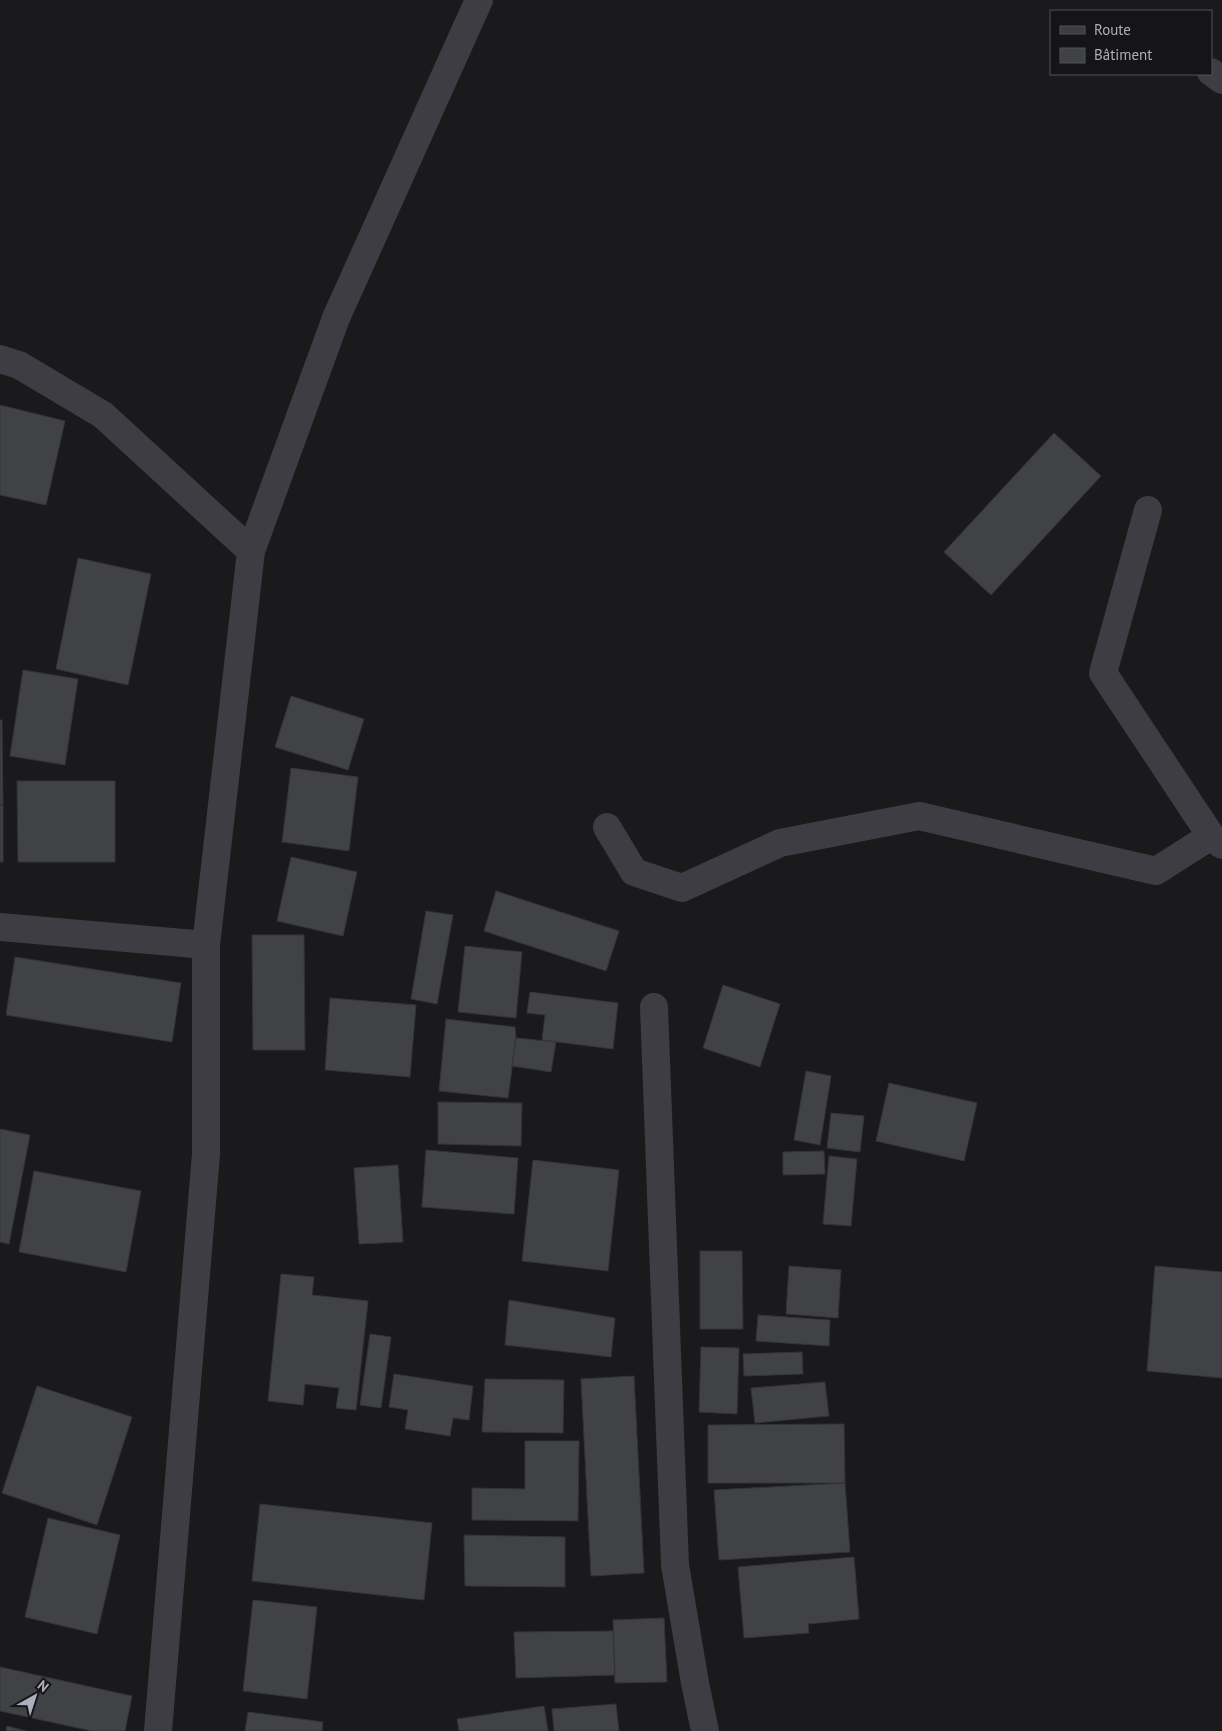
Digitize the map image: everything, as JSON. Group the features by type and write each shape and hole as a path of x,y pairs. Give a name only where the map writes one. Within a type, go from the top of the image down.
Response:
{"street":[{"path":"158,1731 206,1154 206,946 251,551 336,318 479,0"},
{"path":"0,359 19,365 103,415 251,551"},
{"path":"606,827 634,872 682,888 780,843 919,816 1156,871 1216,841 1103,673 1148,510"},
{"path":"0,927 206,946"},
{"path":"654,1007 675,1566 705,1731"}],"building":[{"path":"0,405 65,421 46,505 0,495"},
{"path":"1054,433 1101,476 991,595 944,552"},
{"path":"78,558 151,574 128,685 56,669"},
{"path":"23,670 78,679 65,765 10,756"},
{"path":"291,696 364,719 348,770 275,747"},
{"path":"0,720 2,720 3,805 0,805"},
{"path":"291,768 358,777 349,851 282,842"},
{"path":"17,781 115,781 115,862 18,862"},
{"path":"0,805 3,805 3,862 0,862"},
{"path":"291,857 357,872 343,936 277,921"},
{"path":"496,891 619,931 606,971 484,931"},
{"path":"426,911 453,915 437,1004 411,999"},
{"path":"252,935 304,935 305,1050 253,1050"},
{"path":"465,946 522,952 516,1018 458,1012"},
{"path":"15,957 181,983 172,1042 6,1015"},
{"path":"723,985 780,1004 760,1067 703,1048"},
{"path":"530,992 618,1003 613,1049 542,1040 545,1015 527,1013"},
{"path":"330,998 416,1005 410,1077 325,1070"},
{"path":"446,1019 515,1027 516,1038 508,1098 439,1091"},
{"path":"516,1038 556,1042 551,1072 512,1066"},
{"path":"806,1071 831,1076 820,1145 794,1140"},
{"path":"889,1083 977,1103 964,1161 876,1141"},
{"path":"438,1102 522,1103 521,1146 438,1144"},
{"path":"831,1113 864,1116 860,1152 827,1148"},
{"path":"0,1129 30,1135 9,1244 0,1242"},
{"path":"426,1150 518,1158 514,1214 422,1207"},
{"path":"824,1151 825,1174 783,1175 783,1152"},
{"path":"829,1156 857,1159 851,1226 823,1224"},
{"path":"533,1160 619,1170 608,1271 522,1261"},
{"path":"398,1165 403,1242 359,1244 354,1168"},
{"path":"34,1171 141,1191 126,1272 19,1252"},
{"path":"700,1251 742,1251 743,1329 700,1329"},
{"path":"789,1266 841,1270 838,1318 786,1314"},
{"path":"1155,1266 1222,1272 1222,1378 1147,1371"},
{"path":"281,1274 314,1277 312,1295 368,1301 356,1410 336,1408 339,1388 305,1384 303,1405 268,1401"},
{"path":"509,1300 615,1318 611,1357 505,1345"},
{"path":"758,1315 830,1320 829,1346 756,1341"},
{"path":"370,1334 391,1337 381,1408 360,1405"},
{"path":"701,1347 739,1348 737,1414 699,1412"},
{"path":"802,1352 803,1374 744,1376 743,1354"},
{"path":"394,1374 473,1386 469,1420 453,1418 450,1436 405,1429 408,1410 389,1407"},
{"path":"634,1376 644,1573 591,1576 581,1379"},
{"path":"485,1379 564,1380 563,1433 482,1432"},
{"path":"825,1382 829,1416 755,1423 751,1388"},
{"path":"37,1386 132,1417 97,1525 2,1493"},
{"path":"844,1424 845,1483 708,1483 708,1425"},
{"path":"525,1441 579,1441 578,1521 472,1520 472,1488 525,1489"},
{"path":"845,1483 850,1552 719,1560 714,1490"},
{"path":"260,1504 432,1523 424,1600 252,1581"},
{"path":"48,1518 120,1535 97,1634 25,1617"},
{"path":"464,1535 565,1537 565,1587 465,1586"},
{"path":"854,1557 859,1619 808,1624 809,1633 744,1638 738,1567"},
{"path":"253,1600 317,1607 307,1699 243,1691"},
{"path":"664,1618 667,1682 615,1683 613,1620"},
{"path":"613,1631 615,1675 516,1678 514,1632"},
{"path":"0,1667 132,1696 125,1731 92,1731 0,1711"},
{"path":"616,1704 619,1731 554,1731 552,1709"},
{"path":"544,1706 548,1731 459,1731 457,1719"},
{"path":"248,1712 323,1722 322,1731 245,1731"},
{"path":"7,1726 26,1731 6,1731"}]}
